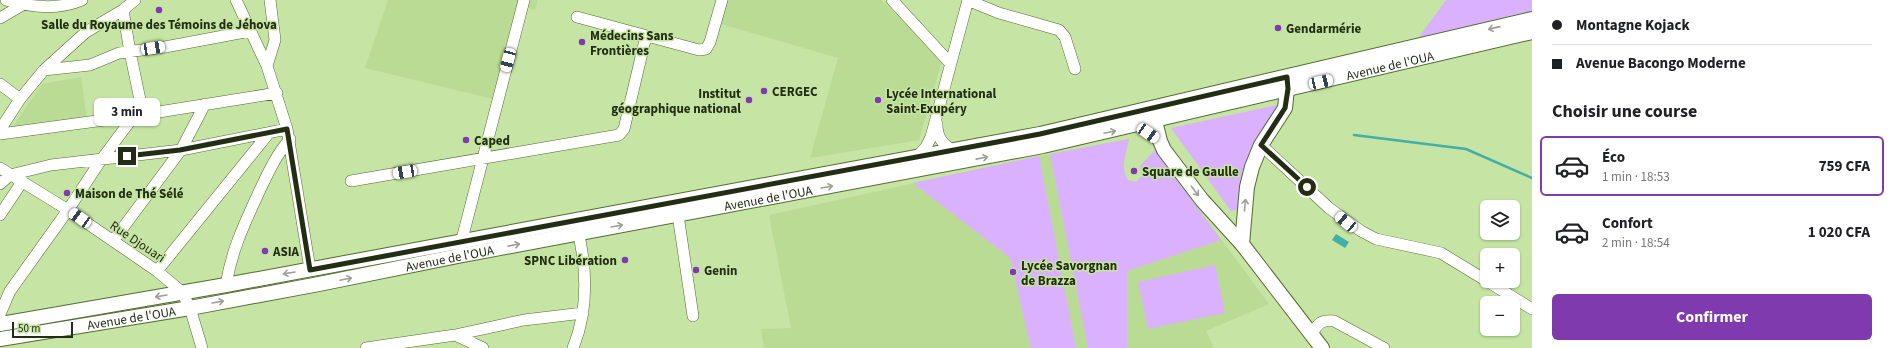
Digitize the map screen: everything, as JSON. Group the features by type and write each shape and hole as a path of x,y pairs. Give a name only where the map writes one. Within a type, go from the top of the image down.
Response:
{"main road":[{"name":"Avenue de l'OUA","path":"954,157 1087,124 1154,115 1288,83 1532,19"},
{"name":"Avenue de l'OUA","path":"1288,83 1321,82 1532,32"},
{"path":"1242,244 1247,187 1252,167 1261,145 1285,108 1321,82"},
{"path":"1285,108 1288,83"},
{"name":"Avenue de l'OUA","path":"0,324 310,270 575,219 954,157 1043,146 1137,126 1154,115"},
{"path":"1154,115 1160,141 1164,150 1202,200 1242,244 1322,348"},
{"path":"1137,126 1160,141"},
{"name":"Avenue de l'OUA","path":"0,339 190,308 319,284 458,256 678,215 918,163"}],"street":[{"path":"6,0 24,4 51,6 68,5 82,0"},
{"path":"0,130 20,99 44,70 86,32 123,10 135,0"},
{"path":"236,0 267,66 277,93 288,134 310,270"},
{"path":"267,66 274,40 270,0"},
{"path":"458,256 524,0"},
{"path":"578,17 699,50 706,49 710,42 722,0"},
{"path":"892,0 950,63"},
{"path":"918,163 931,137 968,0 999,13 1059,30 1065,37 1075,69"},
{"path":"0,18 24,4"},
{"path":"0,314 10,291 68,210 101,160 139,115 123,10"},
{"path":"44,70 90,65 119,53 250,31"},
{"path":"351,181 621,134 624,129 646,36"},
{"path":"0,84 20,99"},
{"path":"0,134 139,115 277,93"},
{"path":"113,241 180,150 205,104"},
{"path":"936,115 937,134 942,144 954,157"},
{"path":"0,184 10,175 51,165 180,150 269,133 288,134"},
{"path":"157,271 269,133"},
{"path":"226,285 230,262 239,235 288,134"},
{"path":"1261,145 1330,208 1360,231 1376,238 1441,253 1480,277"},
{"name":"Rue Djouari","path":"0,168 68,210 157,271 182,292 190,308 202,348"},
{"path":"0,215 22,182"},
{"path":"678,215 693,316"},
{"path":"573,348 580,328 583,313 585,274 575,219"},
{"path":"1498,288 1532,309"},
{"path":"366,348 455,335 524,320 583,313"},
{"path":"1312,334 1318,323 1325,320 1334,321 1384,348"},
{"path":"455,335 483,348"}],"shaded area":[{"path":"388,0 538,0 535,10 522,6 497,100 365,68"},
{"name":"Lycée International Saint-Exupéry","path":"725,0 882,0 942,61 919,140 810,158 838,58 718,23"},
{"path":"1446,0 1532,0 1532,12 1416,41"},
{"path":"81,77 87,121 9,132 42,84"},
{"path":"1281,104 1239,209 1231,211 1171,128"},
{"name":"Lycée Savorgnan de Brazza","path":"1129,139 1123,168 1124,174 1128,180 1136,182 1142,176 1140,166 1155,150 1269,304 1206,331 1214,348 764,348 761,329 791,328 769,215 1039,156"},
{"path":"1129,139 1124,165 1124,170 1128,180 1136,182 1142,176 1140,166 1155,150 1221,240 1127,271 1127,348 1088,348 1050,154"},
{"path":"1039,156 1076,348 1031,348 1010,258 913,183"},
{"path":"1215,265 1225,313 1148,329 1138,282"}],"water":[{"path":"1336,234 1349,242 1345,248 1332,240"}],"waterway":[{"path":"1354,135 1466,149 1532,178"}],"place":[{"name":"Salle du Royaume des Témoins de Jéhova","path":"159,10"},
{"name":"Gendarmérie","path":"1278,28"},
{"name":"Médecins Sans Frontières","path":"582,42"},
{"name":"CERGEC","path":"764,91"},
{"name":"Institut géographique national","path":"749,100"},
{"name":"Lycée International Saint-Exupéry","path":"878,100"},
{"name":"Caped","path":"466,140"},
{"name":"Square de Gaulle","path":"1134,171"},
{"name":"Maison de Thé Sélé","path":"67,193"},
{"name":"ASIA","path":"265,251"},
{"name":"SPNC Libération","path":"625,260"},
{"name":"Genin","path":"696,270"},
{"name":"Lycée Savorgnan de Brazza","path":"1013,272"}],"route":[{"path":"127,156 180,150 287,129 290,139 310,270 575,219 1040,134 1287,77 1288,89 1285,108 1275,121 1261,145 1307,187"}]}
